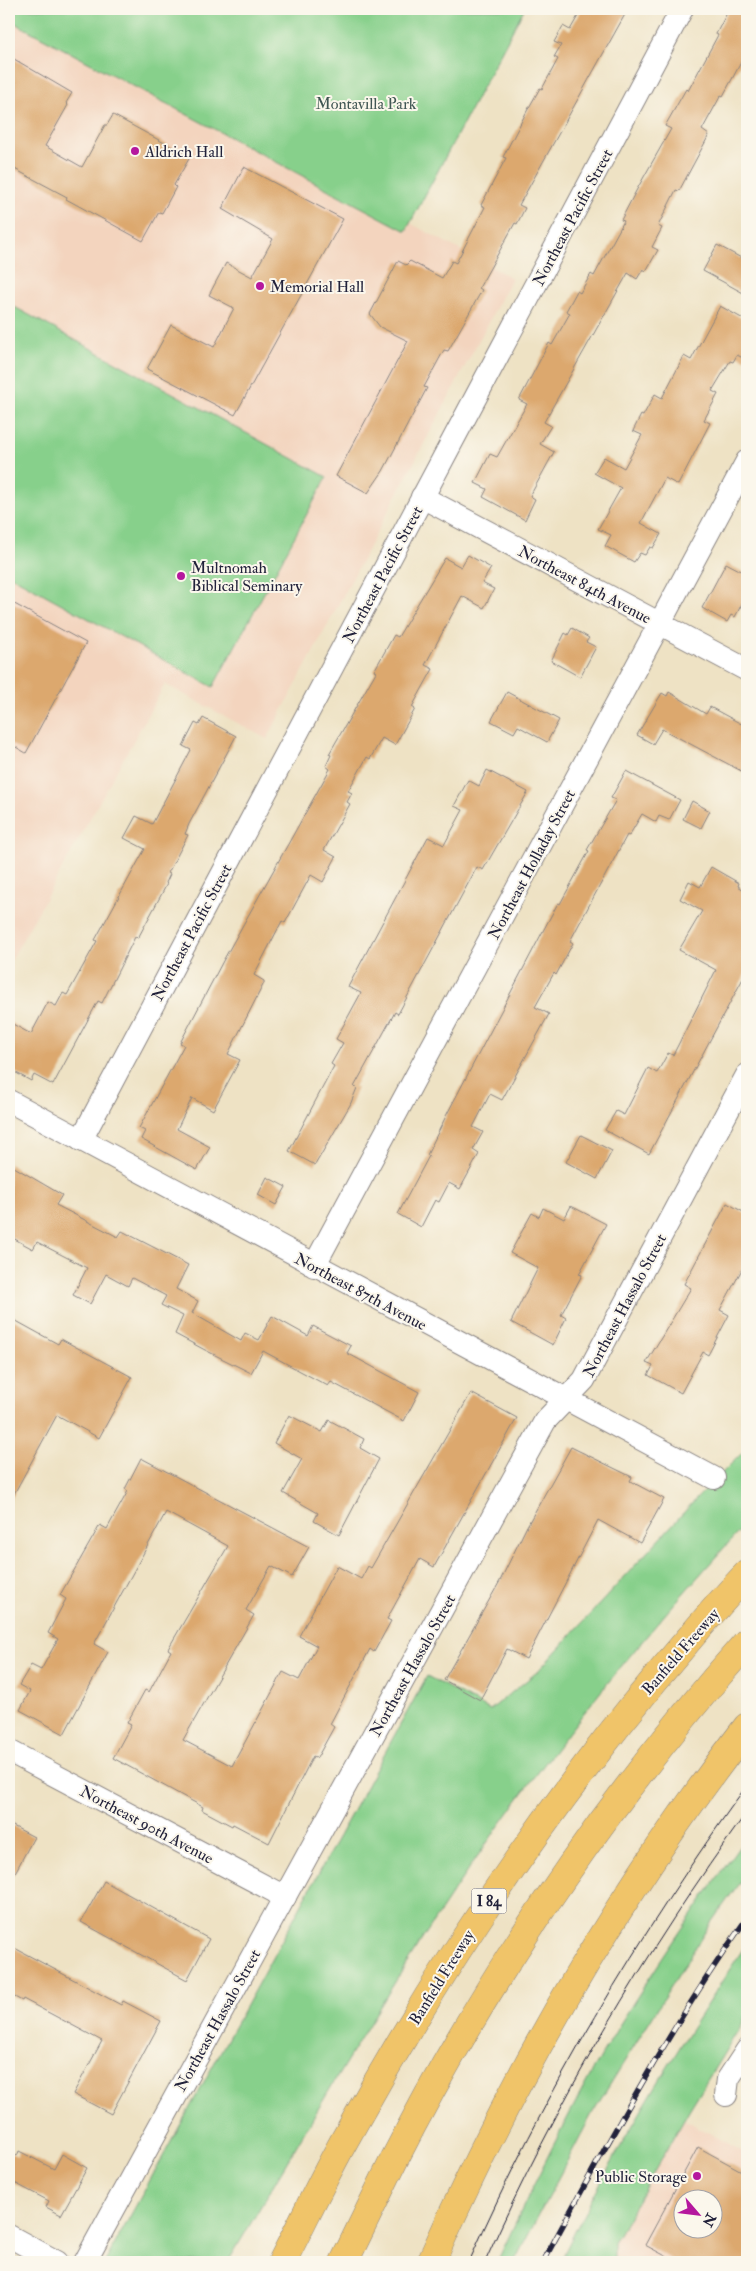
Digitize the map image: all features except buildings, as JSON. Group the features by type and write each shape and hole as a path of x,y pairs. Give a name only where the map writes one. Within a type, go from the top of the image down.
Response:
{"highway":[{"name":"Banfield Freeway","path":"282,2262 348,2132 434,1987 528,1843 584,1768 681,1648 747,1574"},
{"path":"344,2262 394,2160 433,2088 520,1942 617,1803 666,1738 747,1642"},
{"path":"431,2262 462,2193 552,2020 600,1940 668,1834 747,1726"}],"street":[{"name":"Northeast Pacific Street","path":"80,1140 682,9"},
{"name":"Northeast Holladay Street","path":"314,1266 747,461"},
{"name":"Northeast 84th Avenue","path":"422,498 747,670"},
{"name":"Northeast Hassalo Street","path":"85,2262 545,1421 584,1380 747,1075"},
{"name":"Northeast 87th Avenue","path":"9,1101 314,1266 714,1478"},
{"name":"Northeast 90th Avenue","path":"9,1751 285,1897"},
{"path":"726,2095 728,2079 747,2050"},
{"path":"9,2236 57,2262"}],"shaded area":[{"name":"Multnomah Biblical Seminary","path":"9,20 406,231 410,223 512,278 267,739 165,684 9,964"},
{"name":"Public Storage","path":"680,2117 747,2154 747,2262 602,2262"}],"green space":[{"name":"Montavilla Park","path":"9,9 524,9 406,231 9,20"},
{"path":"9,304 327,477 213,687 9,575"},
{"path":"747,1448 747,1523 626,1660 551,1756 479,1854 389,1992 228,2262 105,2262 427,1676 490,1710 537,1672 697,1498"},
{"path":"747,1836 747,1872 710,1924 593,2112 514,2262 497,2262 556,2141 620,2024 666,1952"},
{"path":"747,1943 747,2012 742,2024 689,2110 614,2243 614,2262 560,2262 625,2139"}],"tram line":[{"path":"469,2262 498,2199 561,2076 631,1957 747,1785"},
{"path":"485,2262 542,2144 604,2030 673,1919 747,1812"}],"railway":[{"path":"543,2262 615,2130 665,2044 747,1918"}],"place":[{"name":"Aldrich Hall","path":"135,151"},
{"name":"Memorial Hall","path":"260,286"},
{"name":"Multnomah Biblical Seminary","path":"181,576"},
{"name":"Public Storage","path":"697,2176"}]}
